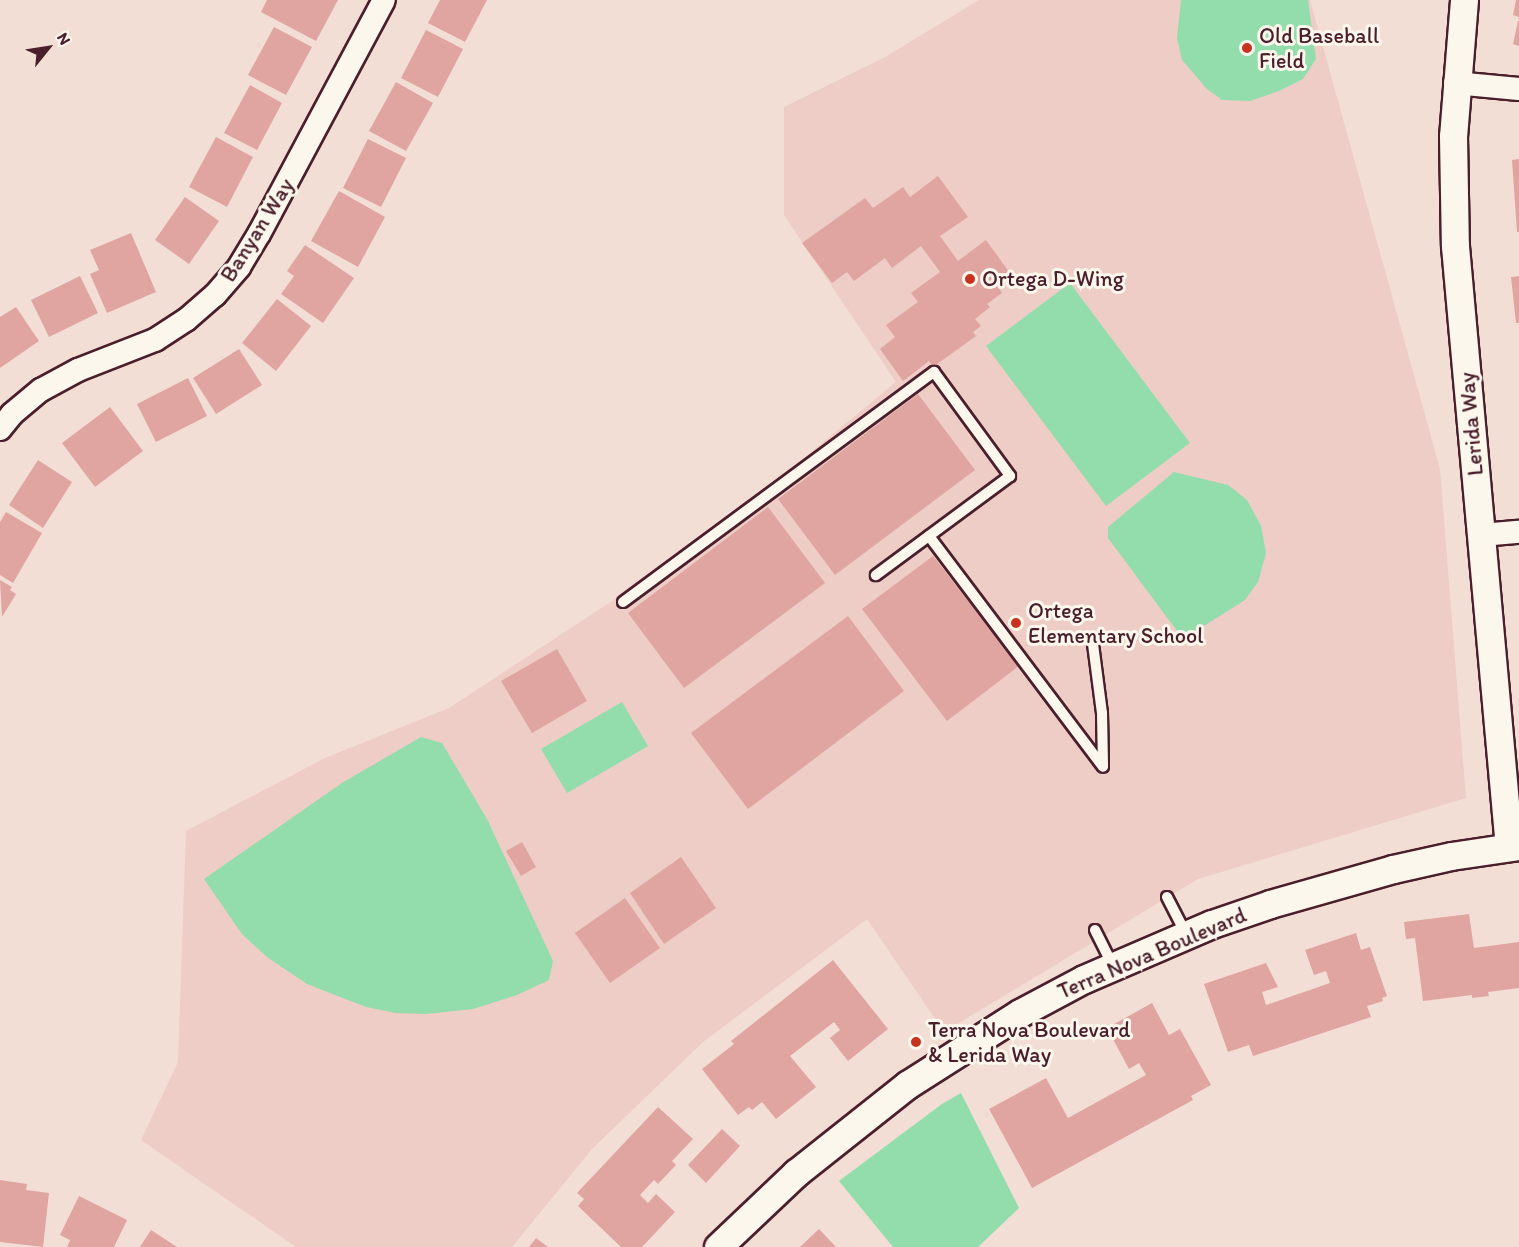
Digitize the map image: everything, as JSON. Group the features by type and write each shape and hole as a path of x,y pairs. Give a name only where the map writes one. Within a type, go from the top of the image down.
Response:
{"street":[{"name":"Banyan Way","path":"0,429 12,414 41,390 78,370 155,340 186,320 215,295 238,267 260,234 384,0"},
{"name":"Lerida Way","path":"1464,0 1455,83 1453,192 1455,246 1481,535 1514,846"},
{"path":"1455,83 1519,88"},
{"path":"1481,535 1519,532"},
{"name":"Terra Nova Boulevard","path":"718,1247 796,1173 907,1085 1020,1013 1113,966 1186,935 1270,904 1335,884 1451,856 1514,846"}],"lane":[{"path":"623,602 934,372 1010,476 876,575"},
{"path":"929,536 1103,766 1102,713 1093,644"},
{"path":"1167,897 1186,935"},
{"path":"1095,930 1113,966"}],"shaded area":[{"name":"Ortega Elementary School","path":"979,0 1310,0 1440,469 1466,798 1198,879 944,1032 867,919 703,1042 592,1149 512,1247 296,1247 141,1140 178,1062 186,831 325,758 449,708 629,590 725,523 896,382 784,215 784,107 885,57"}],"green space":[{"name":"Old Baseball Field","path":"1181,0 1308,0 1316,59 1303,79 1279,91 1250,101 1222,100 1207,89 1182,60 1177,38"},
{"path":"1070,283 1190,443 1106,506 986,346"},
{"path":"1174,472 1228,485 1247,500 1261,526 1266,553 1258,582 1245,600 1183,639 1108,538 1108,527"},
{"path":"622,702 648,746 567,793 541,749"},
{"path":"421,737 442,743 487,819 553,961 549,980 517,995 473,1009 426,1014 396,1013 366,1007 307,984 267,957 242,934 204,879 342,783"},
{"path":"961,1093 1019,1208 978,1247 893,1247 839,1181 942,1104"}],"building":[{"path":"267,0 338,0 316,41 261,12"},
{"path":"440,0 487,0 465,42 428,23"},
{"path":"1516,0 1519,0 1519,17 1513,15"},
{"path":"1519,21 1519,46 1513,44"},
{"path":"274,27 312,47 286,95 248,75"},
{"path":"426,30 463,49 438,97 401,78"},
{"path":"396,82 433,103 406,151 369,131"},
{"path":"250,85 282,103 257,150 224,133"},
{"path":"216,137 253,157 227,207 189,187"},
{"path":"368,139 406,158 381,207 343,188"},
{"path":"1519,159 1519,232 1517,232 1512,160"},
{"name":"Ortega D-Wing","path":"938,176 968,217 940,236 958,261 986,240 1012,276 998,287 1002,293 987,304 990,307 975,319 981,326 973,332 976,336 933,367 929,361 903,381 880,349 895,337 886,325 918,302 911,293 940,272 921,246 892,268 885,258 854,281 847,272 832,283 802,243 865,198 873,208 903,187 910,197"},
{"path":"339,191 385,217 358,267 311,241"},
{"path":"185,197 219,221 189,264 155,240"},
{"path":"131,233 156,292 107,313 90,274 99,270 90,250"},
{"path":"305,245 354,278 323,323 281,294 294,276 287,271"},
{"path":"80,276 98,313 49,337 31,300"},
{"path":"1519,276 1519,323 1516,323 1511,277"},
{"path":"277,299 311,326 276,371 242,343"},
{"path":"16,307 39,341 0,368 0,317"},
{"path":"239,349 262,385 216,414 193,378"},
{"path":"188,378 207,416 156,442 137,404"},
{"path":"918,394 975,470 835,575 778,499"},
{"path":"110,407 143,451 95,487 62,443"},
{"path":"38,460 72,482 43,528 9,505"},
{"path":"768,507 825,583 684,688 628,613"},
{"path":"6,512 42,533 13,583 0,575 0,522"},
{"path":"933,556 1019,666 947,721 862,609"},
{"path":"0,580 12,587 10,590 16,594 2,617"},
{"path":"848,616 904,691 748,809 691,733"},
{"path":"557,649 587,701 532,733 501,681"},
{"path":"522,842 536,867 521,876 506,851"},
{"path":"681,857 716,908 664,944 630,893"},
{"path":"625,898 660,948 610,983 575,933"},
{"path":"1469,914 1474,948 1519,942 1519,988 1488,992 1489,996 1472,998 1472,995 1423,1001 1415,938 1406,939 1404,922"},
{"path":"1356,933 1361,950 1370,947 1387,996 1382,998 1383,1001 1367,1006 1371,1017 1253,1056 1249,1045 1228,1052 1204,984 1266,963 1278,987 1262,992 1266,1005 1330,983 1326,971 1314,975 1305,950"},
{"path":"833,960 888,1029 848,1061 830,1038 840,1030 834,1022 790,1056 816,1087 776,1119 762,1102 752,1110 749,1107 738,1115 702,1069 734,1044 731,1041"},
{"path":"1152,1003 1169,1035 1180,1029 1211,1085 1191,1096 1193,1100 1032,1188 989,1109 1046,1078 1068,1118 1146,1075 1139,1063 1129,1069 1107,1028"},
{"path":"658,1107 693,1139 672,1161 676,1165 658,1184 654,1180 640,1195 648,1203 656,1194 675,1212 642,1247 621,1247 578,1206 584,1199 577,1193"},
{"path":"722,1129 740,1146 706,1183 688,1165"},
{"path":"0,1180 27,1184 26,1190 49,1193 43,1247 0,1242"},
{"path":"79,1196 127,1220 114,1247 67,1247 70,1240 60,1235"},
{"path":"819,1229 836,1247 800,1247"},
{"path":"151,1230 177,1247 140,1247"},
{"path":"536,1238 548,1247 529,1247"}],"place":[{"name":"Old Baseball Field","path":"1247,48"},
{"name":"Ortega D-Wing","path":"970,279"},
{"name":"Ortega Elementary School","path":"1016,623"},
{"name":"Terra Nova Boulevard & Lerida Way","path":"916,1042"}]}
